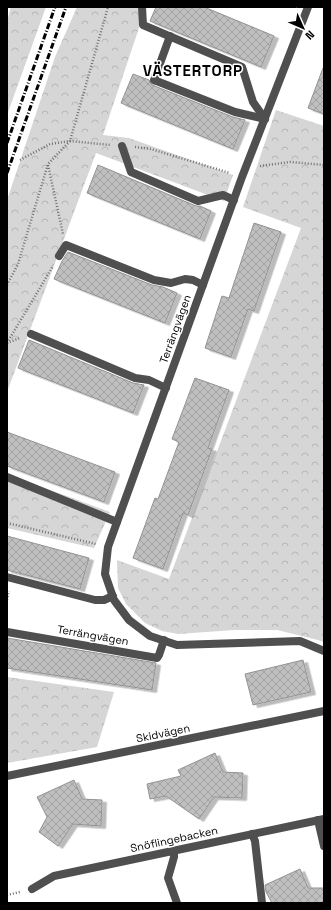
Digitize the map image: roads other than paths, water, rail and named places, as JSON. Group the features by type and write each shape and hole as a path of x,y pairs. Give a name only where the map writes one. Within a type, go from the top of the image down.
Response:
{"street":[{"path":"142,7 143,25 242,67 252,102 265,119"},
{"name":"Terrängvägen","path":"308,7 234,200 108,547 104,574 114,600 129,620 150,636 177,645 300,641 324,651"},
{"path":"170,36 154,80 235,112 265,119"},
{"path":"122,146 131,172 198,201 223,195 234,200"},
{"path":"59,256 66,245 154,280 171,283 185,279 193,280 203,285"},
{"path":"31,334 135,378 149,380 166,388"},
{"path":"7,477 117,522"},
{"path":"7,577 95,600 104,600 113,596"},
{"name":"Terrängvägen","path":"7,632 157,658 164,640"},
{"name":"Skidvägen","path":"7,776 324,711"},
{"path":"321,819 324,846"},
{"name":"Snöflingebacken","path":"32,889 54,876 321,819"},
{"path":"252,834 255,841 262,903"},
{"path":"174,851 174,857 168,878 177,903"}],"railway":[{"path":"7,143 55,7"},
{"path":"7,173 66,7"}],"district":[{"name":"VÄSTERTORP","path":"193,70"}]}
